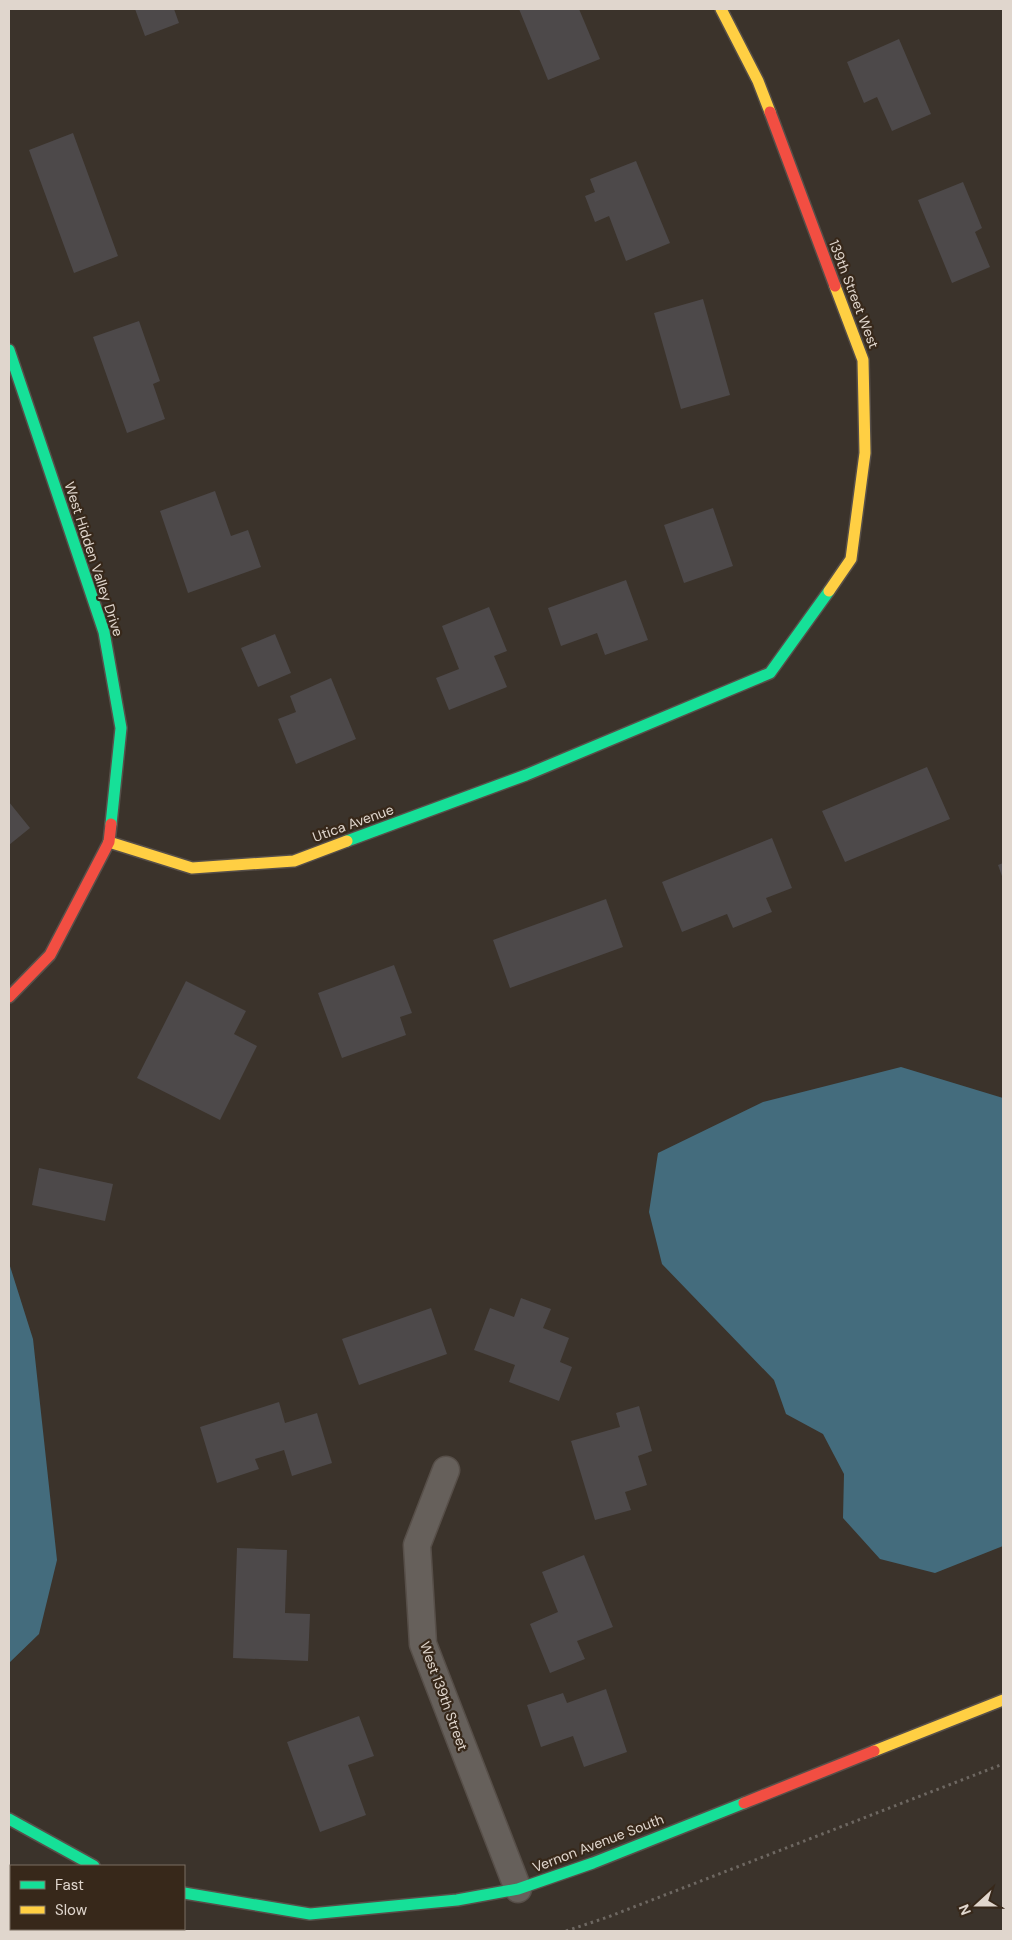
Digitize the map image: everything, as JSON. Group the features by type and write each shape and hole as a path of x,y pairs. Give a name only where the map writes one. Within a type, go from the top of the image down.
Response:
{"street":[{"name":"139th Street West","path":"721,9 758,81 863,360 865,453 851,559 770,673"},
{"name":"West Hidden Valley Drive","path":"9,350 104,632 121,728 110,842"},
{"name":"Utica Avenue","path":"110,842 192,868 294,861 526,775 770,673"},
{"path":"9,997 50,955 110,842"},
{"name":"West 139th Street","path":"446,1470 417,1545 423,1644 518,1888"},
{"name":"Vernon Avenue South","path":"185,1893 310,1914 458,1900 518,1888 593,1863 1003,1700"},
{"path":"9,1818 92,1865"}],"path":[{"path":"566,1931 608,1917 1003,1764"}],"water":[{"path":"901,1067 1003,1098 1003,1546 935,1573 880,1559 843,1518 844,1474 823,1434 786,1414 774,1380 662,1264 649,1212 658,1153 763,1102"},
{"path":"9,1263 33,1339 57,1560 39,1634 9,1663"}],"building":[{"path":"135,9 174,9 179,23 145,36"},
{"path":"519,9 579,9 600,59 548,80"},
{"path":"899,39 931,114 892,131 877,97 864,103 847,62"},
{"path":"73,133 118,256 74,273 29,150"},
{"path":"636,161 670,243 626,261 609,216 595,222 585,196 595,192 590,179"},
{"path":"963,182 982,228 975,232 990,267 952,283 918,200"},
{"path":"703,299 730,395 681,409 654,313"},
{"path":"139,321 160,381 153,384 165,419 127,433 93,337"},
{"path":"215,491 231,536 248,530 261,567 188,593 160,511"},
{"path":"713,508 733,566 684,583 664,525"},
{"path":"626,580 648,640 605,655 597,633 561,646 548,608"},
{"path":"489,607 507,651 494,656 507,687 449,710 436,678 459,669 442,626"},
{"path":"275,634 291,673 258,687 241,648"},
{"path":"331,678 356,739 296,764 278,719 296,712 290,696"},
{"path":"927,767 950,819 845,862 822,811"},
{"path":"9,802 30,828 9,845"},
{"path":"772,838 792,888 766,898 772,912 733,928 727,914 682,932 662,882"},
{"path":"1003,863 1003,879 998,865"},
{"path":"606,899 623,947 510,988 493,940"},
{"path":"394,965 412,1013 400,1017 406,1035 342,1058 318,993"},
{"path":"186,981 246,1011 234,1034 257,1046 220,1120 137,1078"},
{"path":"39,1168 113,1184 105,1221 32,1205"},
{"path":"521,1298 551,1309 543,1328 569,1338 560,1362 572,1367 559,1401 509,1382 515,1365 474,1350 490,1308 514,1317"},
{"path":"431,1308 447,1354 359,1385 342,1339"},
{"path":"279,1402 285,1423 317,1413 332,1463 292,1476 284,1450 255,1459 259,1469 217,1483 200,1427"},
{"path":"639,1406 652,1451 638,1456 647,1485 625,1492 631,1510 595,1520 571,1441 620,1427 616,1413"},
{"path":"237,1548 287,1550 285,1613 310,1614 308,1661 233,1658"},
{"path":"584,1555 613,1627 577,1641 585,1659 550,1673 530,1624 558,1612 542,1572"},
{"path":"606,1689 627,1752 584,1767 573,1736 541,1747 527,1705 563,1693 567,1703"},
{"path":"359,1716 374,1756 348,1765 366,1815 320,1832 287,1742"}],"traffic: fast":[{"path":"9,350 104,632 121,728 111,824"},
{"path":"347,841 526,775 770,673 829,591"},
{"path":"185,1893 310,1914 457,1900 518,1889 593,1863 744,1803"},
{"path":"9,1819 92,1865"}],"traffic: slow":[{"path":"721,9 758,81 770,112"},
{"path":"829,591 851,559 865,453 863,360 835,286"},
{"path":"109,842 192,868 294,861 347,841"},
{"path":"874,1751 1003,1700"}],"traffic: jam":[{"path":"770,112 835,286"},
{"path":"9,997 50,955 109,842 111,824"},
{"path":"744,1803 874,1751"}]}
